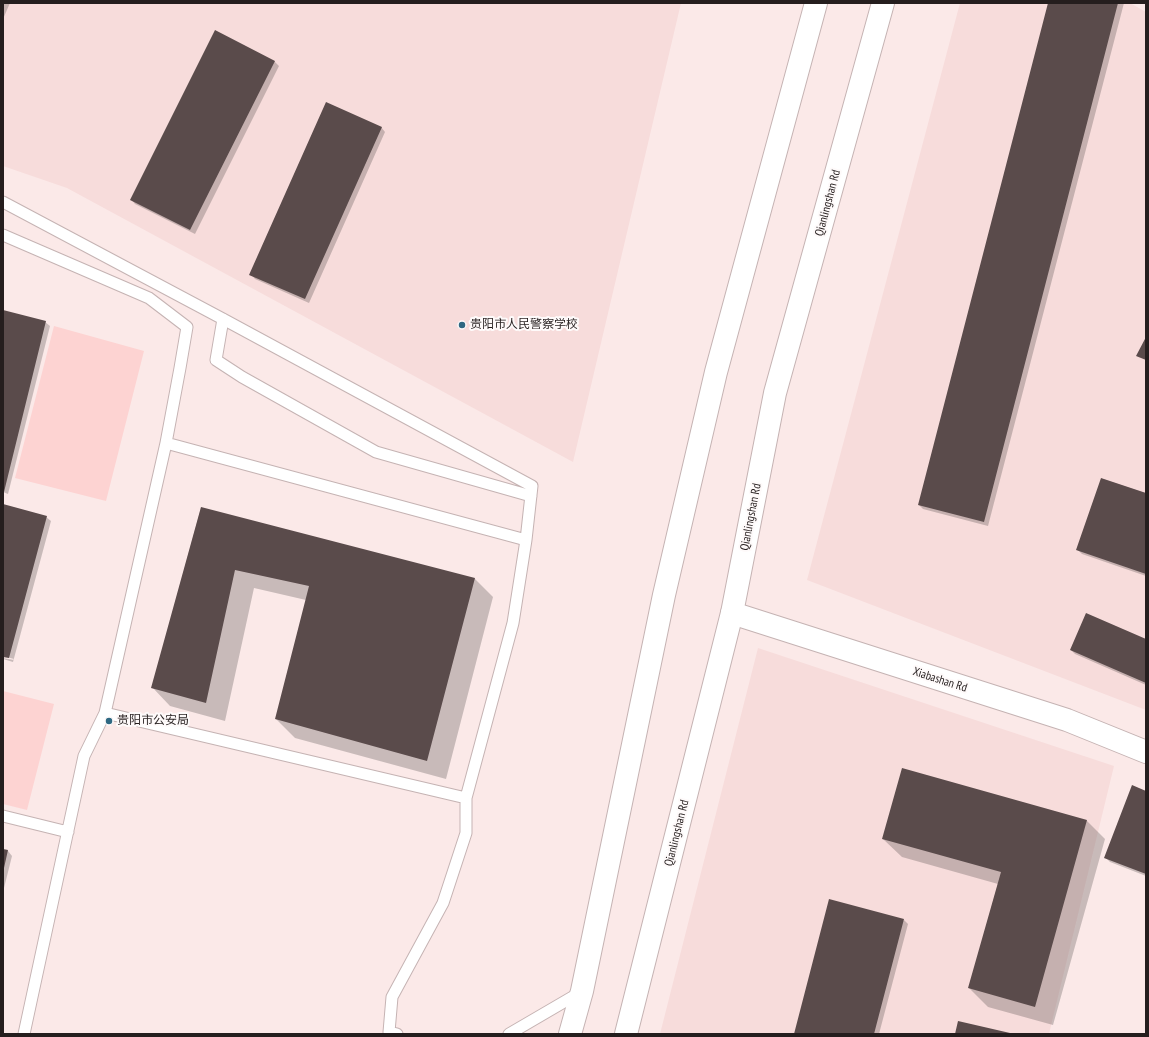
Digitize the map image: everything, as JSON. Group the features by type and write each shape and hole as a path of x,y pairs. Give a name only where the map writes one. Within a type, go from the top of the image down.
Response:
{"main road":[{"path":"570,1034 582,991 664,595 716,372 816,3"},
{"name":"Qianlingshan Rd","path":"626,1034 732,613 775,393 883,3"},
{"name":"Xiabashan Rd","path":"732,613 1067,720 1146,752"}],"lane":[{"path":"3,202 532,486 526,540 513,623 466,798 466,833 443,903 392,997 389,1032 397,1034"},
{"path":"3,235 149,298 187,327 166,443 105,713 84,756 24,1034"},
{"path":"223,320 216,360 242,377 376,452 531,496"},
{"path":"166,443 526,540"},
{"path":"105,713 466,798"},
{"path":"3,816 68,832"},
{"path":"509,1034 582,991"}],"shaded area":[{"name":"贵阳市人民警察学校","path":"3,3 681,3 573,462 67,188 3,166"},
{"path":"960,3 1130,3 1146,12 1146,710 807,580"},
{"path":"54,326 144,351 106,501 15,478"},
{"path":"758,648 1114,766 1049,1034 660,1034"},
{"path":"3,691 54,704 27,810 3,804"}],"building":[{"path":"1048,3 1118,3 984,522 918,505"},
{"path":"215,30 275,61 190,230 130,200"},
{"path":"326,102 382,127 305,299 249,275"},
{"path":"3,310 46,321 4,492 3,492"},
{"path":"1146,337 1146,360 1136,356"},
{"path":"1101,478 1146,493 1146,574 1076,550"},
{"path":"3,504 47,516 9,658 3,657"},
{"path":"201,507 475,578 427,761 275,719 309,586 235,570 206,703 151,688"},
{"path":"1086,613 1146,639 1146,683 1070,650"},
{"path":"902,768 1087,820 1035,1007 968,988 1001,872 882,839"},
{"path":"1132,785 1146,791 1146,874 1104,858"},
{"path":"3,849 8,850 4,868 3,868"},
{"path":"829,899 904,919 874,1034 794,1034"},
{"path":"958,1021 1010,1033 1010,1034 955,1034"}],"place":[{"name":"贵阳市人民警察学校","path":"462,325"},
{"name":"贵阳市公安局","path":"109,721"}]}
